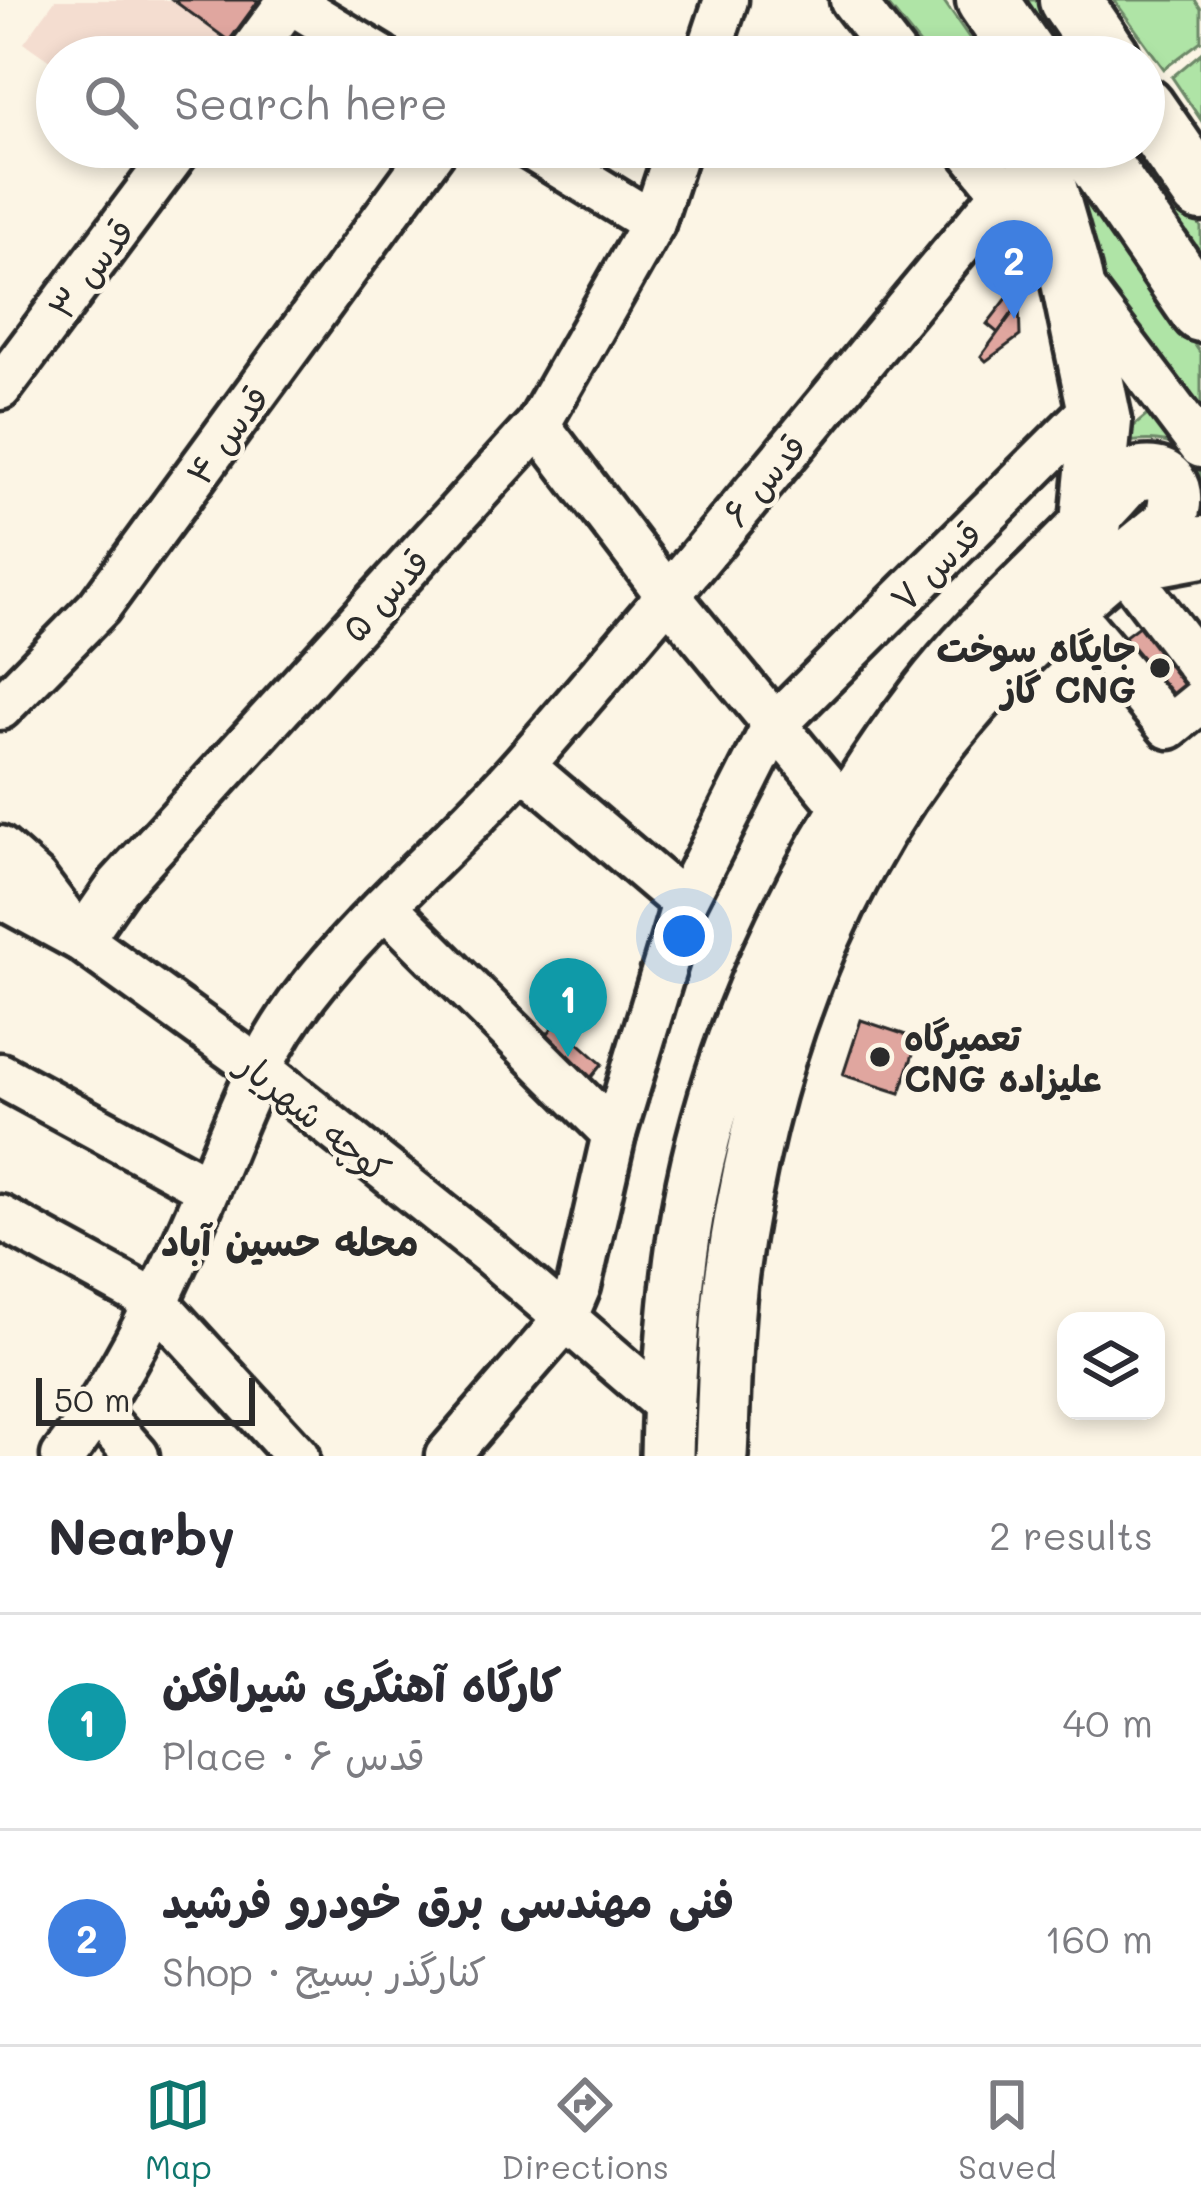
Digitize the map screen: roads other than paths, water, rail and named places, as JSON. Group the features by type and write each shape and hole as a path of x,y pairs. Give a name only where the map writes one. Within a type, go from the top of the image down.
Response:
{"highway":[{"path":"984,0 995,36"},
{"path":"984,0 1011,36"},
{"path":"1070,0 1095,36"},
{"path":"1165,138 1201,190"},
{"path":"1102,168 1201,311"},
{"path":"1018,170 1070,272 1100,421 1106,543 1201,547"}],"main road":[{"path":"1106,543 1068,607 962,716 886,815 833,917 794,1006 761,1110 731,1276 722,1435 667,1431 676,1294 693,1183 753,988 844,808 928,691 1004,609 1106,543"}],"street":[{"path":"263,36 290,0 347,36"},
{"path":"714,36 726,0"},
{"path":"852,0 880,36"},
{"name":"قدس ۳","path":"0,388 164,168"},
{"name":"قدس ۴","path":"0,708 99,607 421,168"},
{"path":"563,168 653,223"},
{"name":"قدس ۵","path":"80,940 119,885 538,425 653,223 671,168"},
{"name":"قدس ۶","path":"63,1456 97,1412 156,1302 257,1067 307,992 523,766 1018,170"},
{"path":"1070,272 1201,446"},
{"name":"قدس ۷","path":"564,1321 579,1286 614,1134 684,903 773,727 1097,404"},
{"path":"538,425 773,727 844,808"},
{"path":"1106,543 1201,668"},
{"path":"1068,607 1169,727 1201,701"},
{"path":"523,766 684,903"},
{"name":"کوچه شهریار","path":"0,848 18,888 80,940 257,1067 492,1255 564,1321 667,1431"},
{"path":"18,888 119,885"},
{"path":"385,906 614,1134"},
{"path":"0,1075 208,1188"},
{"path":"0,1217 156,1302 297,1456"},
{"path":"447,1456 564,1321"},
{"path":"97,1412 137,1456"}],"place":[{"name":"فنی مهندسی برق خودرو فرشید","path":"1014,319"},
{"name":"جایگاه سوخت گاز CNG","path":"1160,668"},
{"name":"کارگاه آهنگری شیرافکن","path":"568,1057"},
{"name":"تعمیرگاه CNG علیزاده","path":"880,1057"}],"district":[{"name":"محله حسین آباد","path":"290,1240"}]}
